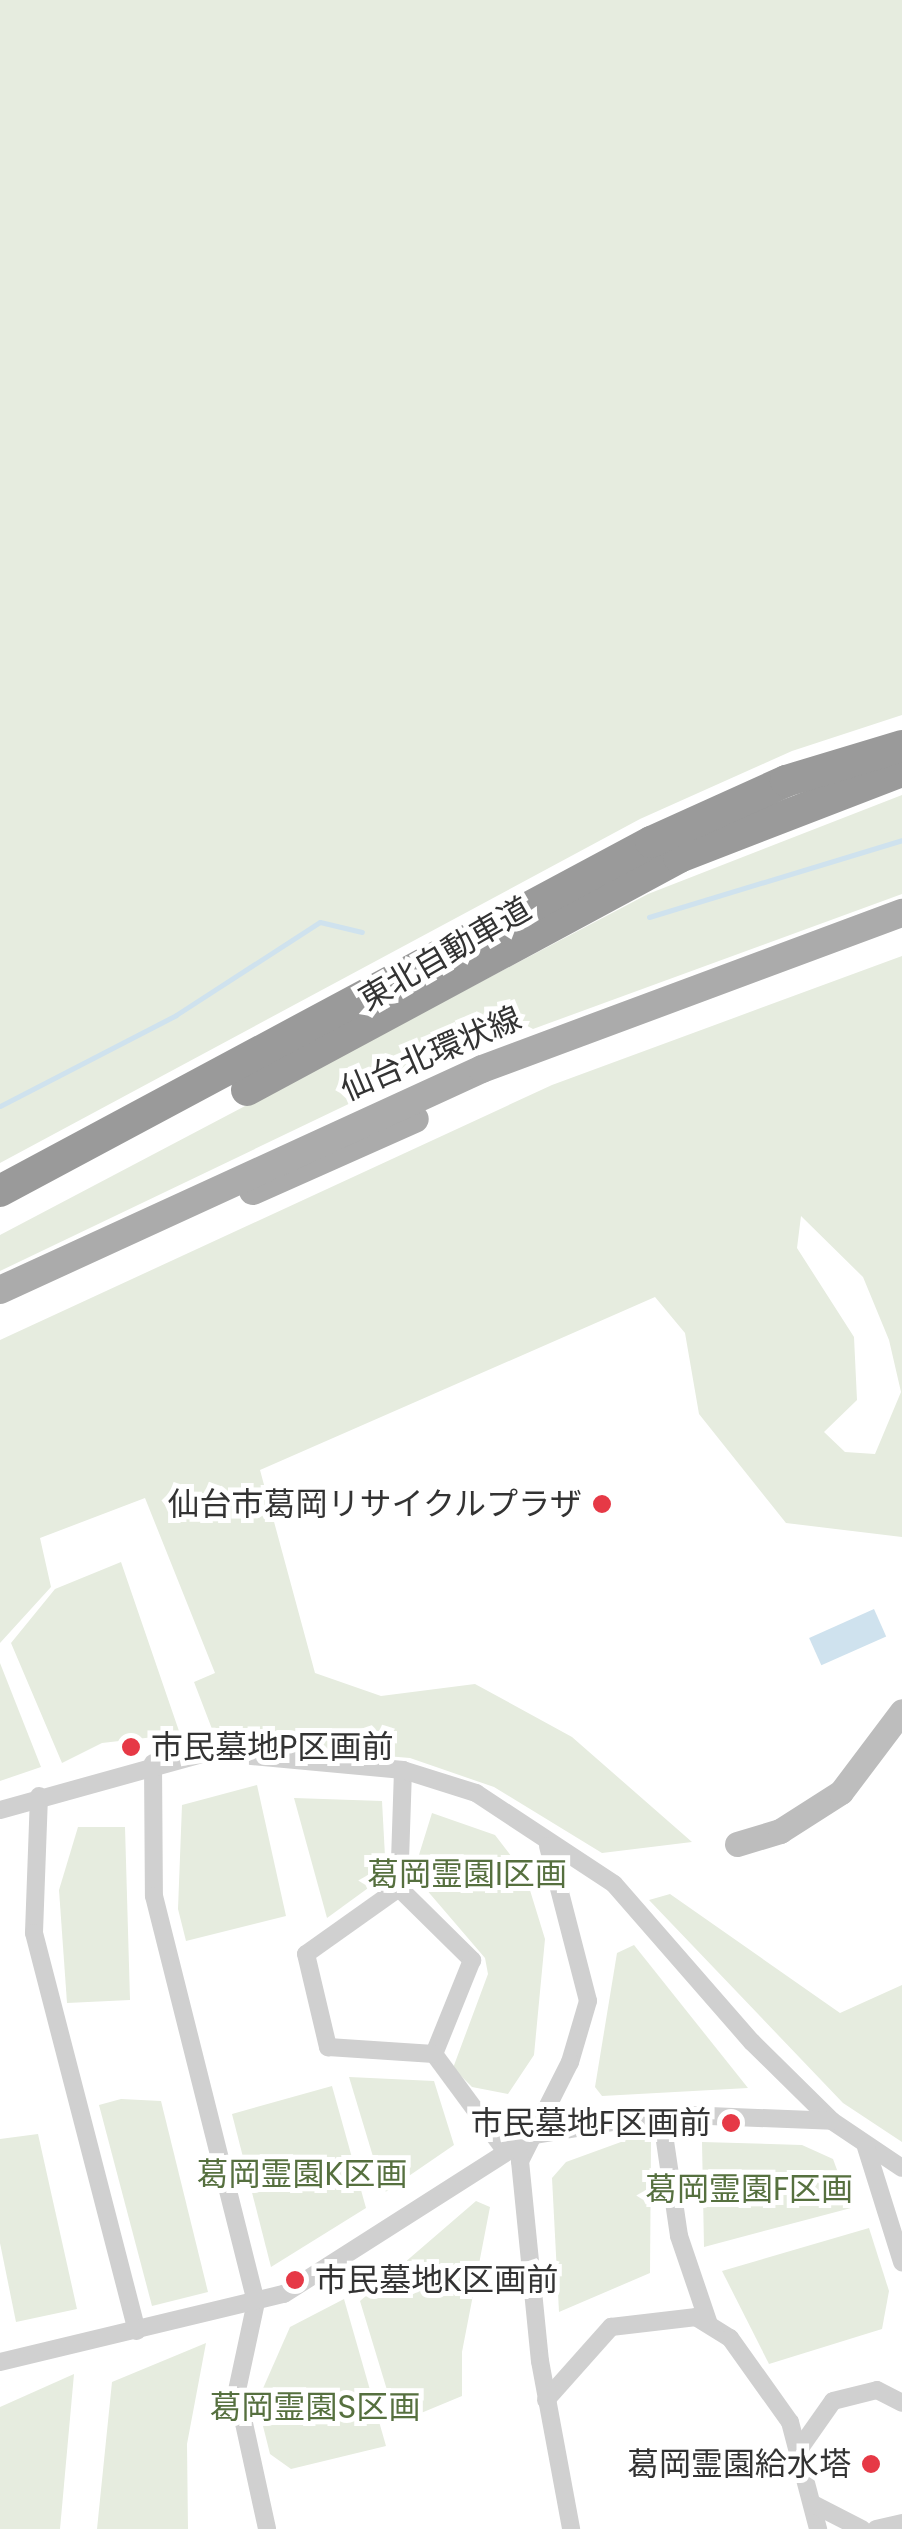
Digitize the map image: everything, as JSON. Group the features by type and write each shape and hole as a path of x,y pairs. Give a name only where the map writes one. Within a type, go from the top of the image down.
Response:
{"highway":[{"name":"東北自動車道","path":"0,1191 650,842 786,781 902,746"},
{"name":"東北自動車道","path":"0,1216 679,858 902,771"}],"main road":[{"name":"仙台北環状線","path":"0,1290 482,1069 902,913"},
{"name":"仙台北環状線","path":"0,1310 496,1083 902,934"}],"street":[{"path":"736,1844 780,1831 841,1792 902,1711"},
{"path":"0,1810 153,1763 209,1752 403,1770 476,1793 548,1846 614,1884 832,2121 902,2168"},
{"path":"153,1763 154,1896 256,2302 236,2391 267,2529"},
{"path":"403,1770 399,1888 472,1960 434,2054"},
{"path":"39,1796 34,1933 138,2330"},
{"path":"548,1846 588,2001 520,2162 546,2400 571,2529"},
{"path":"399,1888 306,1954 328,2047 434,2054"},
{"path":"434,2054 504,2150"},
{"path":"0,2362 256,2302 355,2257 504,2150 534,2136 661,2114 832,2121"},
{"path":"661,2114 679,2236 709,2324 764,2378 800,2448 818,2529"},
{"path":"866,2146 902,2262"},
{"path":"546,2400 611,2327 659,2315 709,2324"},
{"path":"800,2448 833,2401 877,2390 902,2403"},
{"path":"815,2506 862,2529"},
{"path":"876,2529 902,2523"}],"green space":[{"path":"0,0 902,0 902,715 792,751 640,819 0,1163"},
{"path":"902,795 902,894 533,1029 520,1022 0,1271 0,1235 648,894"},
{"path":"902,956 902,1537 786,1523 699,1414 685,1333 655,1297 260,1470 315,1673 381,1696 475,1684 572,1737 692,1842 602,1853 494,1787 410,1758 217,1742 194,1682 215,1673 145,1498 40,1538 51,1587 0,1643 0,1340 552,1085","holes":["801,1216 863,1277 889,1340 901,1392 875,1454 845,1452 824,1432 857,1400 854,1337 797,1248"]},
{"path":"121,1562 180,1734 102,1743 62,1763 11,1643 55,1589"},
{"path":"0,1663 41,1767 0,1781"},
{"path":"257,1785 286,1916 186,1941 178,1909 182,1805"},
{"path":"294,1798 382,1801 386,1875 327,1918"},
{"name":"葛岡霊園I区画","path":"432,1813 495,1835 525,1874 545,1939 534,2055 508,2094 472,2087 453,2068 488,1974 485,1958 413,1874"},
{"path":"78,1827 125,1827 130,2000 67,2003 59,1890"},
{"path":"670,1894 840,2013 902,1985 902,2142 843,2103 649,1900"},
{"path":"634,1945 748,2088 602,2096 595,2087 617,1953"},
{"path":"349,2077 434,2081 454,2145 384,2193"},
{"name":"葛岡霊園K区画","path":"332,2086 366,2208 271,2267 232,2114"},
{"path":"121,2099 161,2101 208,2292 152,2306 99,2105"},
{"path":"38,2134 77,2309 16,2322 0,2243 0,2139"},
{"path":"632,2138 651,2139 650,2273 559,2312 552,2178 566,2162"},
{"name":"葛岡霊園F区画","path":"702,2142 802,2145 833,2159 851,2208 704,2247"},
{"path":"476,2201 490,2207 462,2352 462,2396 397,2423 360,2301"},
{"path":"869,2228 889,2291 882,2329 769,2364 722,2271"},
{"name":"葛岡霊園S区画","path":"344,2299 386,2446 291,2469 270,2454 257,2402 290,2327"},
{"path":"206,2343 187,2444 188,2529 97,2529 112,2382"},
{"path":"74,2374 60,2529 0,2529 0,2407"}],"water":[{"path":"874,1609 886,1636 821,1665 809,1638"}],"waterway":[{"path":"649,917 902,840"},
{"path":"0,1106 176,1015 320,922 362,932"}],"place":[{"name":"仙台市葛岡リサイクルプラザ","path":"602,1504"},
{"name":"市民墓地P区画前","path":"131,1747"},
{"name":"市民墓地F区画前","path":"731,2123"},
{"name":"市民墓地K区画前","path":"295,2280"},
{"name":"葛岡霊園給水塔","path":"871,2464"}]}
